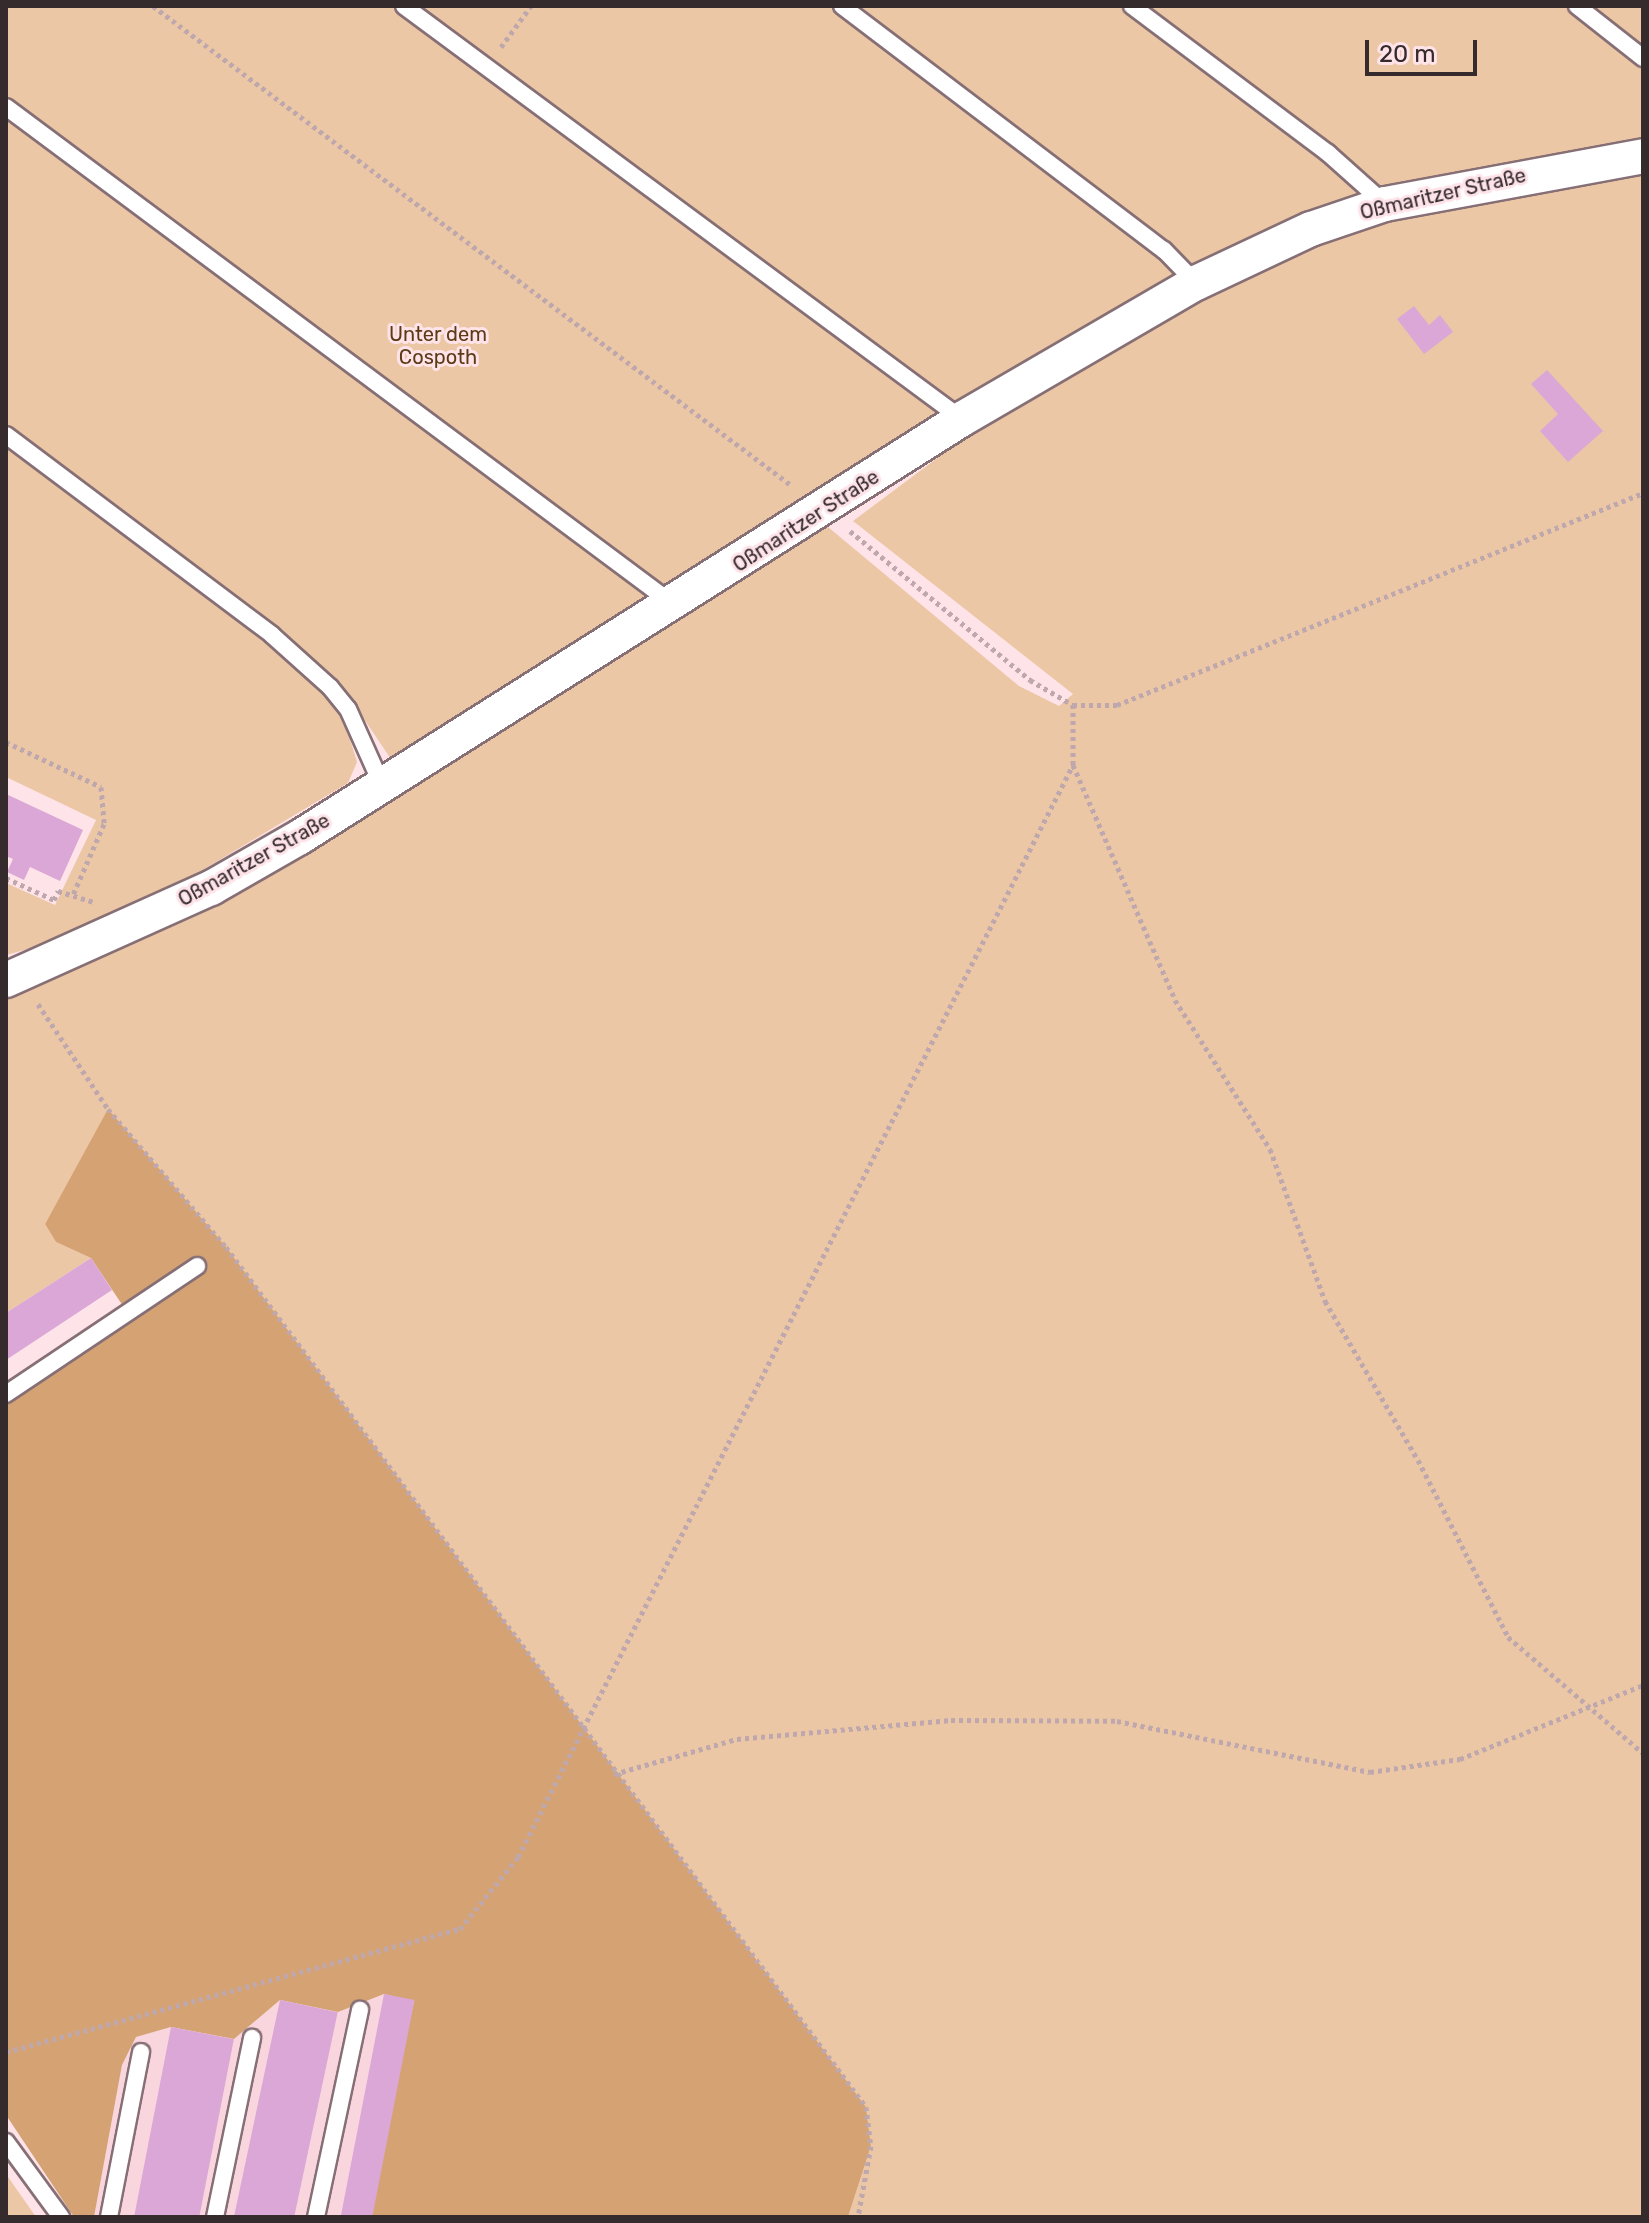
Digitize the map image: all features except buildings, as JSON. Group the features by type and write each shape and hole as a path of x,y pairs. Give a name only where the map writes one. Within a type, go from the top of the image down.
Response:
{"street":[{"name":"Oßmaritzer Straße","path":"13,978 211,888 825,511 962,419 1196,283 1311,229 1385,204 1643,156"}],"lane":[{"path":"404,6 962,419"},
{"path":"842,6 1164,250 1196,283"},
{"path":"1132,6 1328,153 1385,204"},
{"path":"1577,6 1643,58"},
{"path":"6,107 674,605"},
{"path":"6,435 272,635 330,687 348,709 382,785"},
{"path":"6,1394 197,1266"},
{"path":"316,2217 360,2010"},
{"path":"215,2217 252,2038"},
{"path":"109,2217 141,2052"},
{"path":"6,2142 61,2217"}],"path":[{"path":"153,6 825,511 1030,680 1073,705 1117,705 1643,493"},
{"path":"486,67 531,6"},
{"path":"1073,705 1073,765 1175,1000 1270,1149 1325,1301 1418,1460 1508,1637 1588,1711 1643,1753"},
{"path":"6,742 101,787 104,824 72,897"},
{"path":"6,2052 460,1929 518,1857 1073,765"},
{"path":"6,878 54,900 58,891 99,903"},
{"path":"13,978 108,1109 226,1247 582,1733 866,2107 871,2146 858,2217"},
{"path":"614,1774 737,1739 951,1720 1117,1721 1370,1772 1460,1759 1588,1711 1643,1685"}],"shaded area":[{"path":"108,1109 226,1247 866,2107 871,2146 848,2217 369,2217 414,2001 384,1994 338,2012 280,2000 234,2039 171,2027 136,2037 122,2065 94,2217 74,2217 6,2115 6,1396 127,1312 91,1258 56,1242 45,1224"},
{"path":"384,1994 414,2000 369,2217 94,2217 122,2065 136,2037 171,2027 234,2039 280,2000 338,2012"}],"green space":[{"name":"Unter dem Cospoth","path":"6,6 1643,6 1643,144 1567,153 1386,194 1242,242 1116,308 397,768 337,679 264,638 342,713 357,762 348,783 186,880 50,943 6,955 6,883 55,905 96,820 6,777"},
{"path":"1643,167 1643,2217 848,2217 871,2146 866,2107 108,1110 45,1224 56,1242 91,1258 6,1313 6,1000 204,912 822,522 1019,686 1059,706 1073,694 853,521 995,415 1200,296 1407,209"},
{"path":"6,2174 36,2217 6,2217"}]}
